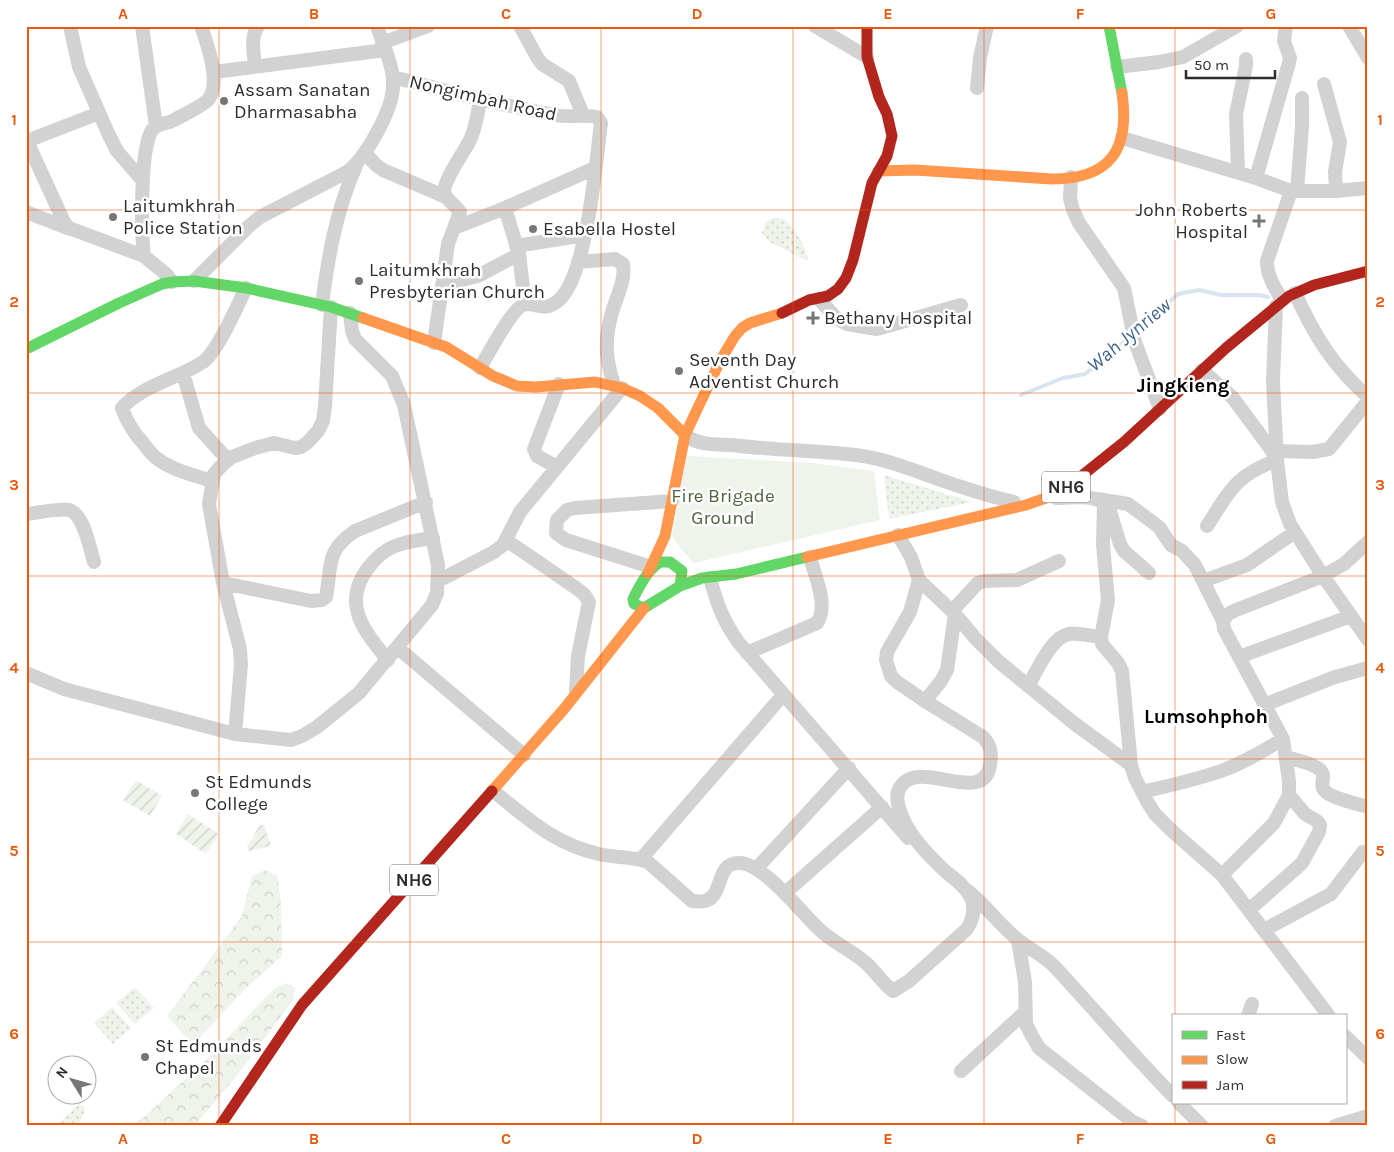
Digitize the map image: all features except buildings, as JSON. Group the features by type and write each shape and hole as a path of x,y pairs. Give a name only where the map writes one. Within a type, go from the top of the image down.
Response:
{"main road":[{"path":"650,570 665,536 685,435 720,361 742,328 765,317 789,311 809,300 828,296 838,289 846,278 861,233 872,183 887,156 892,136 887,114 879,97 867,57 867,26"},
{"path":"878,171 938,171 1049,179 1071,178 1097,170 1106,164 1118,149 1122,138 1124,114 1122,90 1109,26"},
{"name":"NH6","path":"220,1126 302,1006 576,695 617,640 644,608 680,586 706,578 736,574 810,557 1026,505 1046,498 1070,485 1124,442 1202,370 1279,303 1295,293 1314,286 1368,271"},
{"path":"26,349 152,287 172,282 194,281 246,288 326,306 446,347 493,376 517,386 536,387 595,382 618,387 640,396 658,408 685,435"},
{"path":"665,536 672,563"},
{"path":"650,570 661,562 672,563"},
{"name":"NH6","path":"672,563 682,571 706,578"},
{"name":"NH6","path":"617,640 633,600 650,570"},
{"path":"680,586 682,571"},
{"path":"633,600 634,604 644,608"}],"street":[{"path":"70,26 80,67 99,113 117,151 143,181"},
{"path":"142,26 156,126"},
{"path":"144,256 143,181 148,140 152,129 207,101 212,94 214,72 201,26"},
{"path":"255,67 253,39 254,32 258,26"},
{"path":"235,734 241,665 240,649 222,583 209,504 212,481 214,474 228,460 255,448 274,444 295,448 301,447 318,431 323,421 325,406 326,306 330,247 349,184 389,107 394,86 377,26"},
{"path":"214,72 384,47 428,26"},
{"path":"520,26 542,64 568,81 583,115"},
{"path":"816,26 867,57"},
{"path":"977,88 980,58 987,26"},
{"path":"1117,67 1183,57 1237,26"},
{"path":"1256,178 1290,58 1284,41 1286,26"},
{"path":"1349,26 1368,58"},
{"path":"1238,172 1237,109 1246,59"},
{"name":"Nongimbah Road","path":"393,77 480,100 564,117 583,115 597,117 601,123 585,235 578,262 568,288 559,300 548,307 525,304"},
{"path":"1324,84 1340,142 1336,172 1336,191"},
{"path":"1302,98 1302,127 1294,191 1267,262 1267,270 1279,303 1273,381 1276,455 1282,502 1286,514 1323,576 1368,640"},
{"path":"446,197 444,191 447,181 470,139 480,100"},
{"path":"75,231 64,222 27,140 99,113"},
{"path":"1122,138 1238,172 1294,191 1336,191 1368,188"},
{"path":"362,158 383,170 446,197 457,206 460,212 448,244 434,343"},
{"path":"194,281 260,217 340,176 362,158"},
{"path":"454,228 505,208 595,168"},
{"path":"1071,178 1070,198 1079,223 1124,288 1135,342 1160,409"},
{"path":"480,368 510,318 525,304 518,250 505,208"},
{"path":"26,212 144,256 167,275 172,282"},
{"path":"442,285 478,276 518,250 585,235"},
{"path":"438,581 494,552 503,545 520,512 618,387 606,355 606,336 625,274 623,264 615,259 578,262"},
{"path":"212,481 176,469 153,456 124,416 122,408 128,402 204,361 213,350 246,288"},
{"path":"1295,293 1321,345 1352,383 1368,397"},
{"path":"819,299 836,318 847,324 877,328 961,305"},
{"path":"26,673 64,689 235,734 282,740 291,740 302,736 333,716 359,693 432,605 437,593 438,565 426,502 398,386 386,369 355,339 350,314"},
{"path":"1202,370 1233,398 1276,455"},
{"path":"183,373 199,428 228,460"},
{"path":"557,467 537,456 534,449 559,384"},
{"path":"1207,526 1239,479 1276,455 1329,449 1368,401"},
{"path":"685,435 698,443 705,444 848,454 869,458 893,463 975,491 1026,505"},
{"path":"1046,498 1102,499 1128,504 1159,527 1172,545 1189,558 1203,581 1223,621 1224,630 1283,740 1289,781 1289,795 1274,822 1222,875"},
{"path":"1102,499 1124,551 1149,573"},
{"path":"1102,499 1105,510 1103,545 1108,600 1101,637 1102,644 1118,663 1122,671 1131,765 1142,792 1155,814 1222,875 1327,1014"},
{"path":"222,583 311,601 322,600 326,597 331,558 339,544 346,537 355,531 426,502"},
{"path":"650,570 566,540 556,533 557,520 567,510 575,508 672,502"},
{"path":"26,514 64,510 76,513 81,519 94,562"},
{"path":"1203,581 1247,565 1295,532"},
{"path":"898,535 910,557 919,580 953,612 986,650 1075,724 1131,765"},
{"path":"388,660 360,622 356,610 358,588 364,573 384,552 396,546 433,538"},
{"path":"506,540 576,588 584,594 589,602 578,656 576,695"},
{"path":"1223,621 1228,614 1236,610 1323,576 1344,564 1368,542"},
{"path":"747,653 817,623 822,616 823,606 810,557"},
{"path":"925,701 947,670 953,612 978,583 1017,580 1059,561"},
{"path":"706,578 724,620 747,653 908,838 922,848 982,902 1018,940 1053,965 1125,1046 1172,1095"},
{"path":"919,580 910,612 887,652 886,660 891,676 925,701 983,737 990,746 992,757 990,772 980,781 968,783 925,776 913,776 898,788 900,809 922,848"},
{"path":"1239,657 1351,616"},
{"path":"1028,686 1053,644 1060,637 1067,634 1078,634 1101,637"},
{"path":"398,648 524,755"},
{"path":"1264,705 1335,677 1368,668"},
{"path":"640,859 782,695"},
{"path":"1142,792 1187,782 1220,771 1255,756 1283,740"},
{"path":"1286,757 1312,764 1319,768 1322,772 1321,784 1324,791 1368,807"},
{"path":"756,869 849,768"},
{"path":"493,791 546,833 568,845 598,854 626,859 640,859 648,862 692,901 705,901 712,897 716,892 725,868 730,864 747,864 785,893 821,931 865,962 893,991 909,981 967,929 972,922 973,907 966,889"},
{"path":"1249,910 1302,863 1318,832 1320,825 1305,814 1289,795"},
{"path":"785,893 882,807"},
{"path":"1264,930 1331,894 1363,852"},
{"path":"1018,940 1025,982 1026,1024 1040,1048 1139,1125"},
{"path":"961,1071 1025,1012"},
{"path":"1346,1037 1368,1058"},
{"path":"1186,1105 1189,1119 1187,1126"},
{"path":"1186,1105 1202,1126"},
{"path":"1335,1126 1368,1116"}],"green space":[{"path":"774,218 785,220 793,229 804,246 807,261 770,242 762,234 765,223"},
{"name":"Fire Brigade Ground","path":"687,456 812,463 874,471 880,520 694,563 672,536"},
{"path":"884,475 972,502 889,519"},
{"path":"136,780 162,796 150,816 123,800"},
{"path":"188,814 219,834 206,854 176,834"},
{"path":"260,825 265,827 271,846 249,851 247,846"},
{"path":"265,870 277,876 281,903 282,956 245,989 193,1045 167,1016 242,916 252,876"},
{"path":"286,983 295,988 293,1000 239,1073 195,1125 130,1126 143,1118 203,1063 275,988"},
{"path":"135,987 154,1008 135,1024 116,1003"},
{"path":"112,1007 131,1028 113,1044 94,1023"},
{"path":"79,1104 85,1107 80,1122 76,1126 56,1126"}],"waterway":[{"name":"Wah Jynriew","path":"1137,331 1178,294 1199,290 1221,295 1260,295 1268,297"},
{"name":"Wah Jynriew","path":"1021,395 1063,378 1085,374 1130,337"}],"traffic: fast":[{"path":"1109,26 1122,93"},
{"path":"26,349 119,303 162,284 172,282 194,281 246,288 331,307 363,318"},
{"path":"680,586 682,571 670,562 660,562 651,570 641,584 633,599 634,604 644,608 680,586 702,578 736,574 807,557"}],"traffic: slow":[{"path":"878,171 915,170 1052,179 1072,178 1089,173 1102,167 1112,157 1119,145 1123,130 1124,113 1122,93"},
{"path":"648,573 665,536 685,435 720,361 742,328 750,323 782,313"},
{"path":"363,318 446,347 493,376 517,386 536,387 595,382 622,388 640,396 658,408 685,435"},
{"path":"807,557 1026,505 1046,498 1069,486"},
{"path":"492,791 564,709 644,608"}],"traffic: jam":[{"path":"782,313 809,300 828,296 838,289 846,278 853,260 872,183 887,156 892,136 887,114 879,97 867,57 867,26"},
{"path":"1069,486 1124,442 1226,348 1289,296 1314,285 1368,271"},
{"path":"220,1126 302,1005 492,791"}],"place":[{"name":"Assam Sanatan Dharmasabha","path":"224,101"},
{"name":"Laitumkhrah Police Station","path":"113,217"},
{"name":"John Roberts Hospital","path":"1259,221"},
{"name":"Esabella Hostel","path":"533,229"},
{"name":"Laitumkhrah Presbyterian Church","path":"359,281"},
{"name":"Bethany Hospital","path":"813,318"},
{"name":"Seventh Day Adventist Church","path":"679,371"},
{"name":"St Edmunds College","path":"195,793"},
{"name":"St Edmunds Chapel","path":"145,1057"}],"district":[{"name":"Jingkieng","path":"1183,385"},
{"name":"Lumsohphoh","path":"1206,716"}]}
